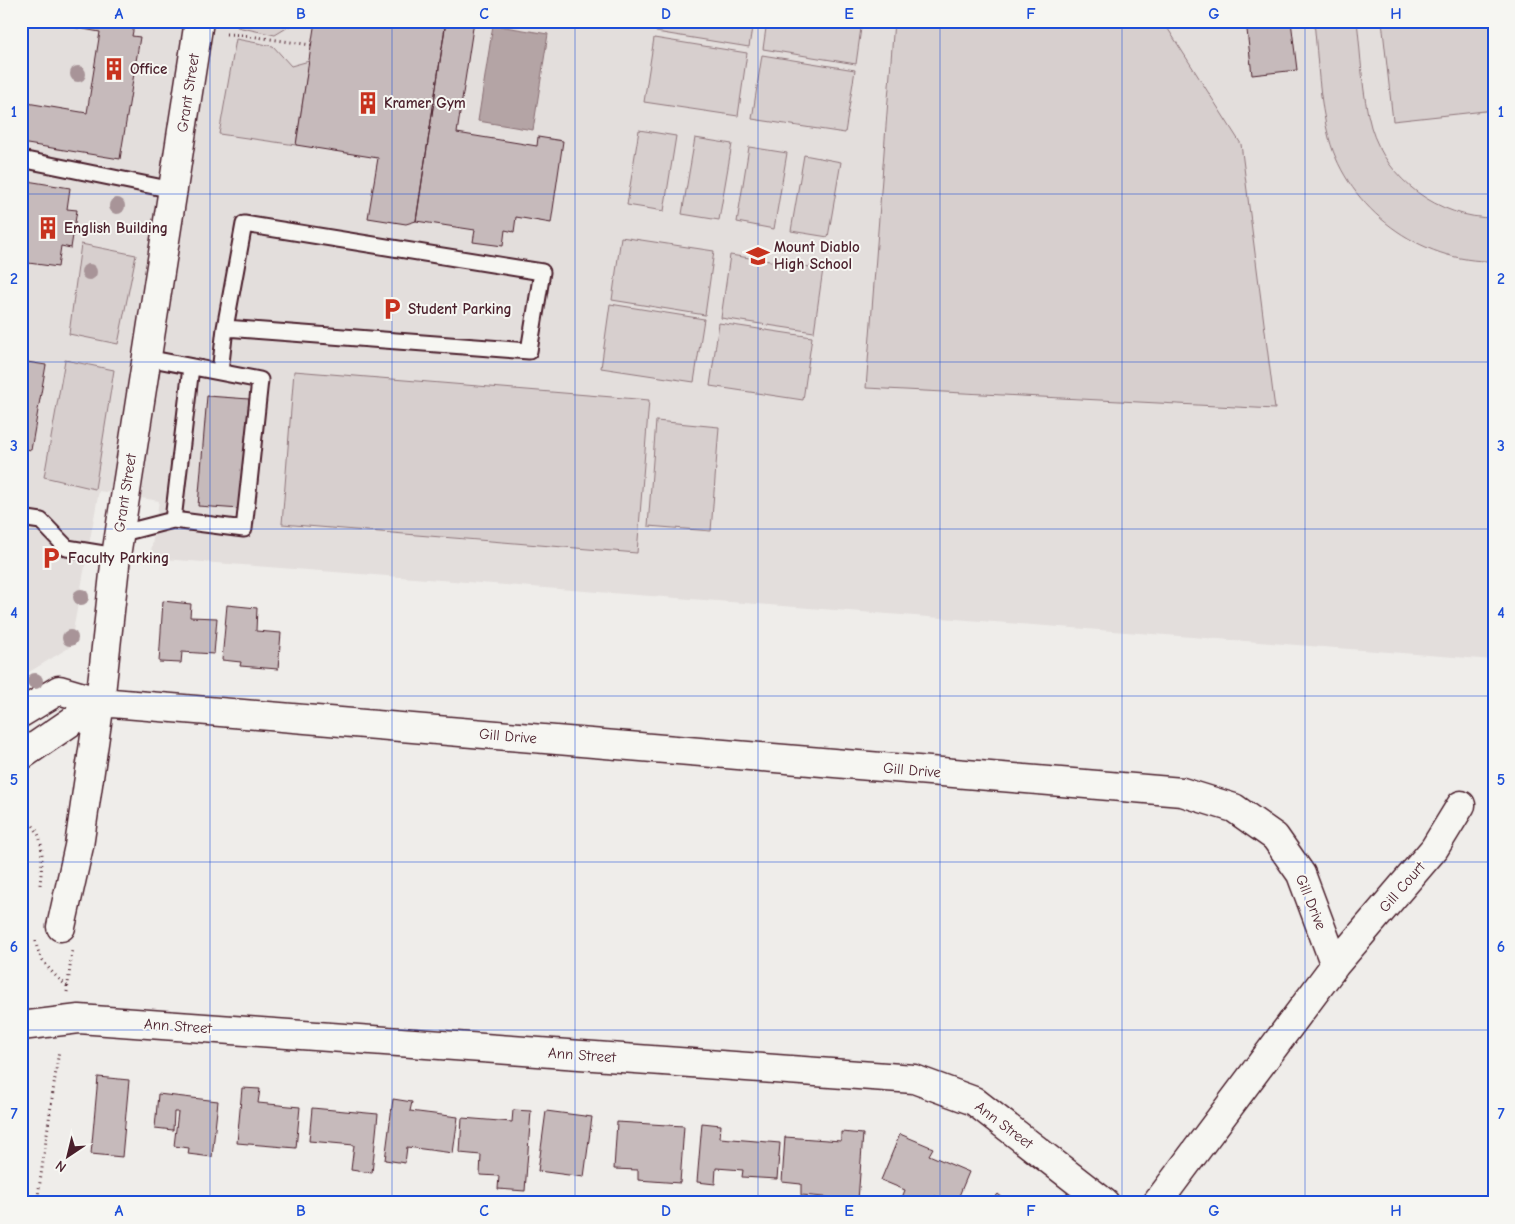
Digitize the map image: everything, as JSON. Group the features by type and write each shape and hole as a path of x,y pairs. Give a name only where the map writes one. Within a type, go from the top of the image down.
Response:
{"street":[{"name":"Grant Street","path":"61,927 79,846 100,702 117,545 199,27"},
{"name":"Gill Drive","path":"21,713 59,690 100,702 1182,792 1234,808 1275,837 1301,874 1335,965"},
{"path":"21,756 100,702"},
{"name":"Gill Court","path":"1335,965 1434,849 1461,805"},
{"path":"1157,1203 1335,965"},
{"name":"Ann Street","path":"21,1026 79,1019 914,1079 974,1101 1104,1203"}],"lane":[{"path":"21,159 173,190"},
{"path":"220,372 225,328 244,224 542,272 528,351 225,328"},
{"path":"21,518 41,521 67,548 117,545 173,520 244,529 260,380 147,358"},
{"path":"173,520 191,367"}],"path":[{"path":"199,27 311,45"},
{"path":"61,927 72,952 67,993"},
{"path":"37,1203 58,1054"}],"shaded area":[{"name":"Mount Diablo High School","path":"21,21 1494,21 1494,660 150,558 159,501 99,491 70,647 21,677"},
{"path":"238,21 315,21 314,25 295,23 275,35 237,27"},
{"path":"657,21 753,21 749,47 656,32"},
{"path":"767,21 862,21 856,64 763,49"},
{"path":"894,21 1163,21 1241,144 1275,409 866,388"},
{"path":"1314,21 1357,21 1362,74 1371,127 1389,164 1402,179 1435,203 1453,211 1473,216 1494,218 1494,261 1467,259 1440,253 1415,242 1391,227 1370,209 1353,187 1339,164 1329,138 1321,95"},
{"path":"1382,21 1494,21 1494,110 1393,121"},
{"path":"493,25 548,34 533,130 478,121"},
{"path":"654,38 747,53 738,116 644,102"},
{"path":"236,39 273,46 291,66 309,61 296,145 219,134"},
{"path":"762,55 855,70 845,133 752,119"},
{"path":"639,130 676,136 664,211 627,205"},
{"path":"695,138 732,144 719,220 682,214"},
{"path":"749,147 787,153 774,229 737,222"},
{"path":"804,155 841,162 828,237 791,231"},
{"path":"621,237 714,251 705,315 612,300"},
{"path":"81,244 136,255 118,344 69,334"},
{"path":"730,255 823,269 814,332 721,318"},
{"path":"610,304 704,319 694,382 601,368"},
{"path":"719,323 812,337 803,400 710,386"},
{"path":"65,360 114,370 95,489 44,477"},
{"path":"294,371 649,400 637,553 282,524"},
{"path":"656,421 719,427 711,531 648,526"}],"building":[{"name":"Office","path":"73,21 135,21 132,36 140,37 120,159 21,143 21,102 87,113 100,32 72,27"},
{"name":"Kramer Gym","path":"315,21 446,21 416,221 406,224 368,218 378,158 296,145"},
{"path":"446,21 474,21 457,133 537,146 538,137 563,141 551,223 516,217 514,232 505,230 503,246 473,242 475,230 416,221"},
{"path":"1246,21 1291,21 1297,70 1252,75"},
{"name":"English Building","path":"21,180 70,188 67,209 77,210 71,248 61,246 58,267 21,262"},
{"path":"21,361 46,365 31,450 21,448"},
{"path":"207,396 249,399 240,509 198,506"},
{"path":"163,601 191,604 190,617 217,618 214,654 182,652 181,663 159,662"},
{"path":"227,605 257,608 256,631 281,633 278,669 240,666 241,662 222,660"},
{"path":"98,1077 129,1080 122,1157 91,1154"},
{"path":"242,1088 260,1089 258,1103 300,1107 296,1148 237,1143"},
{"path":"158,1094 218,1101 212,1157 188,1154 189,1148 174,1146 178,1112 174,1112 173,1130 155,1128"},
{"path":"393,1099 412,1102 410,1111 458,1117 453,1153 407,1147 405,1163 385,1160"},
{"path":"312,1108 378,1114 372,1173 351,1170 354,1145 309,1141"},
{"path":"513,1110 531,1111 525,1191 498,1189 499,1176 480,1175 481,1155 460,1153 462,1118 512,1122"},
{"path":"546,1111 592,1117 584,1177 538,1171"},
{"path":"617,1122 684,1126 680,1183 638,1180 638,1170 614,1169"},
{"path":"702,1123 721,1125 720,1138 780,1143 777,1179 742,1177 743,1170 716,1168 715,1184 697,1182"},
{"path":"841,1132 863,1134 858,1200 801,1195 801,1184 782,1182 785,1137 841,1141"},
{"path":"900,1134 933,1148 929,1155 969,1172 956,1203 935,1196 932,1203 900,1203 905,1190 881,1180"},
{"path":"998,1194 1009,1203 990,1203"}],"place":[{"name":"Office","path":"114,69"},
{"name":"Kramer Gym","path":"368,103"},
{"name":"English Building","path":"48,228"},
{"name":"Mount Diablo High School","path":"758,256"},
{"name":"Student Parking","path":"392,309"},
{"name":"Faculty Parking","path":"51,558"}]}
